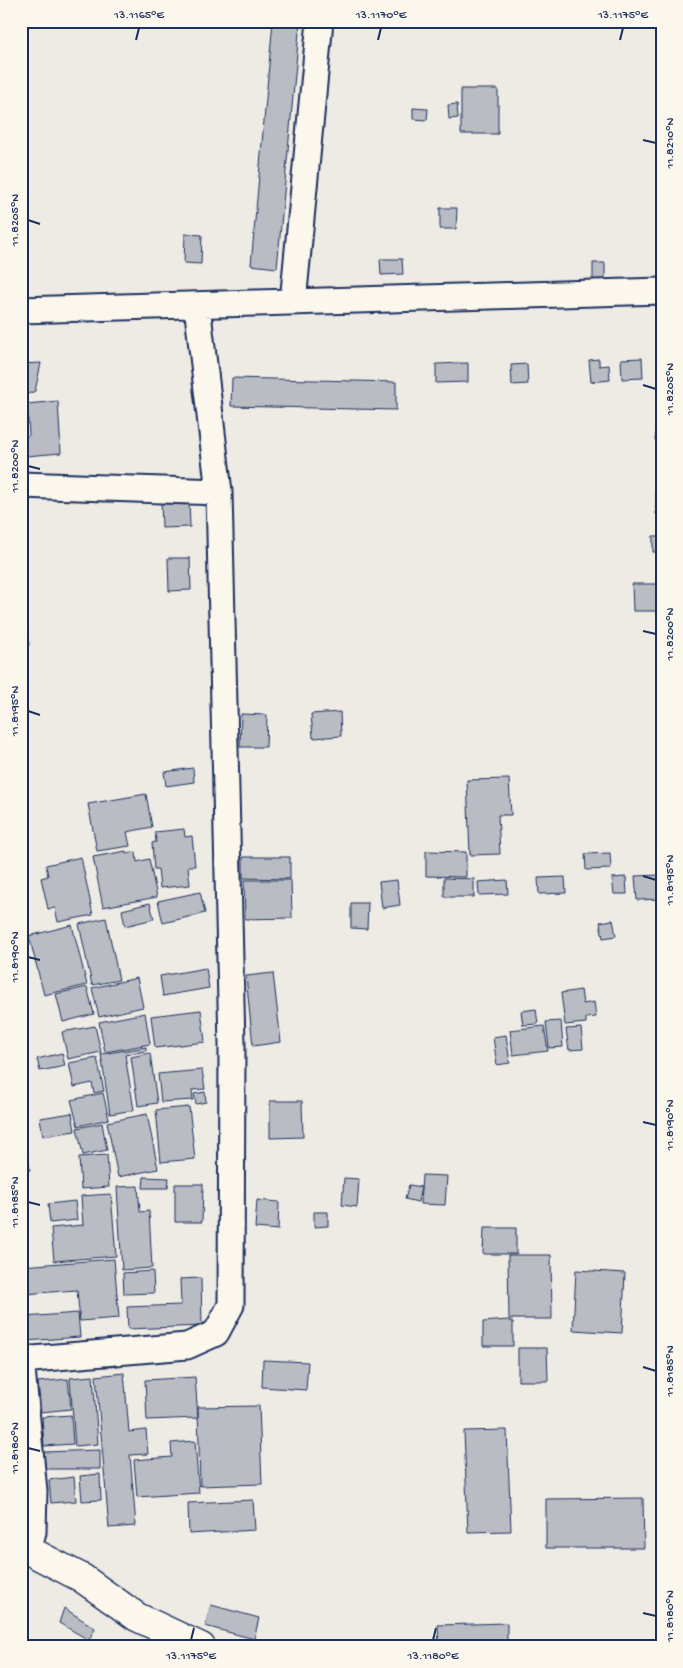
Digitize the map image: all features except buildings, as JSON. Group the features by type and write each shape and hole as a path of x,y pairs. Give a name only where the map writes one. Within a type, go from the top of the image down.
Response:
{"street":[{"path":"293,302 320,21"},
{"path":"21,310 662,291"},
{"path":"197,305 219,492 232,1045 232,1304 216,1333 187,1346 21,1359 34,1491 33,1532 25,1550 82,1578 136,1617 201,1647"},
{"path":"21,485 219,492"}]}
